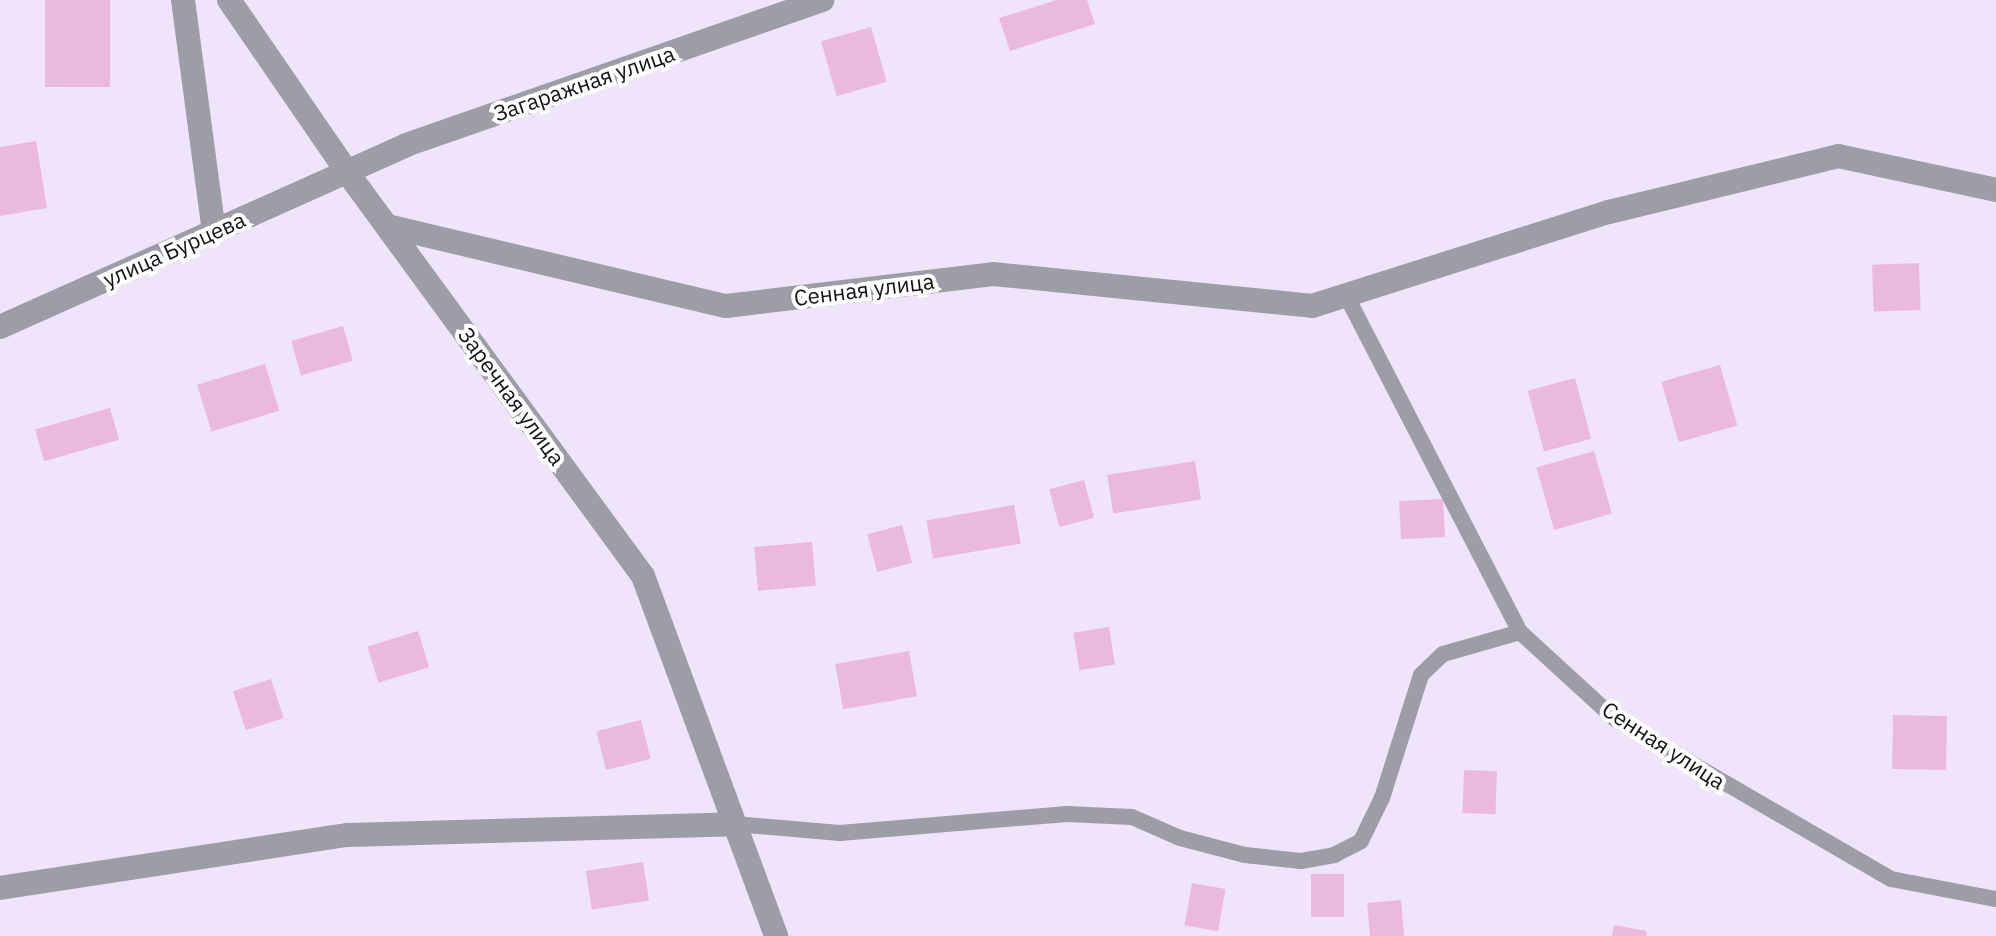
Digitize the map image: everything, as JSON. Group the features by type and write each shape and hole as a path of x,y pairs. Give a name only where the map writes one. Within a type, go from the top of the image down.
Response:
{"street":[{"path":"183,0 214,231"},
{"name":"Заречная улица","path":"229,0 347,172 643,576 776,936"},
{"name":"Загаражная улица","path":"347,172 406,145 823,0"},
{"name":"Сенная улица","path":"387,226 726,306 993,274 1312,306 1609,212 1838,156 1996,190"},
{"name":"улица Бурцева","path":"0,327 347,172"},
{"path":"0,888 348,835 735,824"}],"lane":[{"name":"Сенная улица","path":"1346,295 1520,632 1615,719 1891,879 1996,899"},
{"path":"735,824 840,833 1067,814 1132,817 1180,838 1245,855 1301,861 1334,855 1361,841 1382,798 1421,675 1443,654 1520,632"}],"building":[{"path":"45,0 110,0 110,87 45,87"},
{"path":"1057,0 1087,0 1095,24 1010,51 999,18"},
{"path":"871,27 887,82 837,96 821,41"},
{"path":"36,141 47,208 0,216 0,147"},
{"path":"1919,263 1921,310 1874,312 1872,265"},
{"path":"343,326 353,361 301,375 291,341"},
{"path":"265,364 279,411 211,432 197,385"},
{"path":"1720,365 1737,426 1679,442 1661,382"},
{"path":"1575,378 1591,439 1544,452 1528,391"},
{"path":"110,408 119,440 44,461 35,429"},
{"path":"1594,451 1612,513 1554,530 1536,468"},
{"path":"1195,461 1201,500 1113,513 1107,475"},
{"path":"1084,480 1094,518 1059,527 1049,489"},
{"path":"1443,499 1445,537 1401,539 1399,501"},
{"path":"1014,505 1021,543 933,559 926,520"},
{"path":"902,525 912,563 877,572 867,534"},
{"path":"812,542 816,586 758,591 754,547"},
{"path":"1109,627 1115,665 1079,670 1073,633"},
{"path":"418,631 429,667 378,683 367,646"},
{"path":"909,651 917,696 843,709 835,664"},
{"path":"271,679 284,718 246,730 233,691"},
{"path":"1893,715 1947,716 1946,770 1892,769"},
{"path":"641,720 651,759 606,770 596,731"},
{"path":"1464,770 1497,771 1495,814 1462,813"},
{"path":"643,862 649,901 592,910 586,871"},
{"path":"1311,874 1344,874 1344,917 1311,917"},
{"path":"1192,883 1225,889 1218,931 1185,925"},
{"path":"1401,900 1404,936 1370,936 1367,903"},
{"path":"1614,925 1647,931 1646,936 1612,936"}]}
